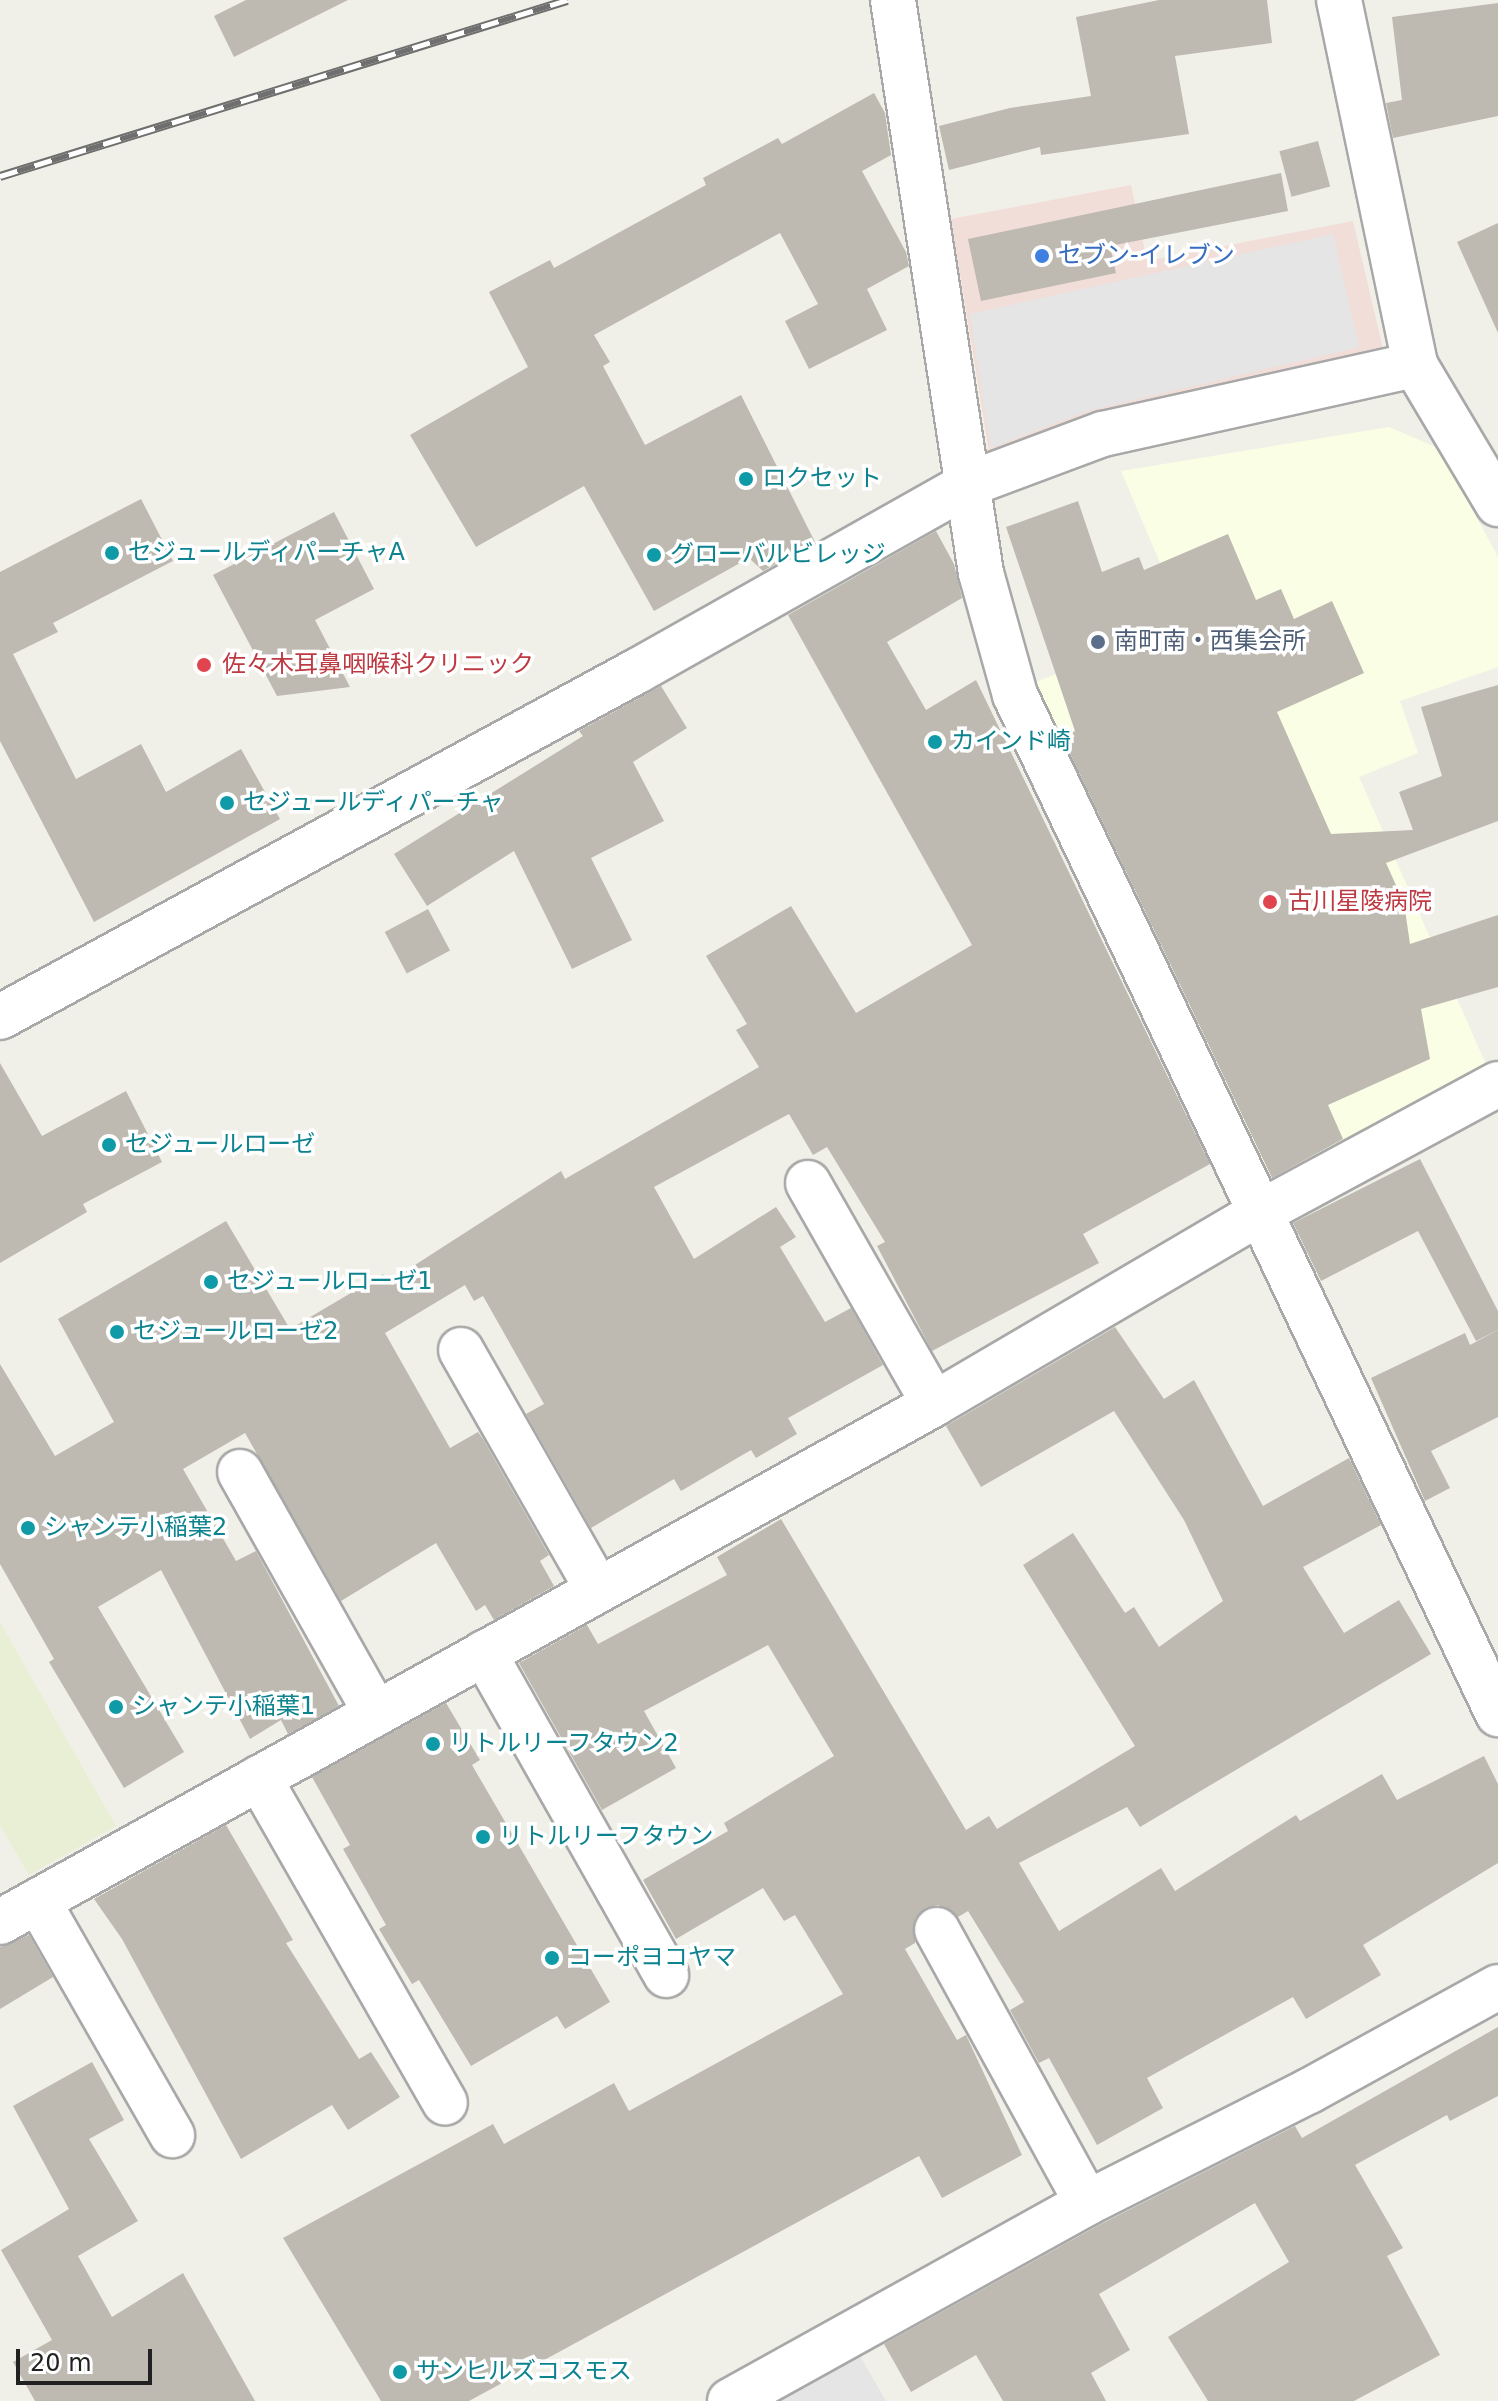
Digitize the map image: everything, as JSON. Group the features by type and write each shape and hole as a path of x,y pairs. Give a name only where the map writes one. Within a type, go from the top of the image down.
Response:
{"street":[{"path":"893,0 981,573 1015,695 1263,1211 1498,1714"},
{"path":"1339,0 1415,365 1498,504"},
{"path":"0,1017 637,671 969,484 1103,434 1415,365"},
{"path":"0,1922 934,1404 1263,1211 1498,1084"},
{"path":"808,1183 934,1404"},
{"path":"461,1350 598,1590"},
{"path":"240,1472 376,1713"},
{"path":"484,1653 666,1975"},
{"path":"259,1778 445,2103"},
{"path":"38,1901 172,2135"},
{"path":"937,1930 1087,2203"},
{"path":"730,2401 1087,2203 1309,2091 1498,1987"}],"shaded area":[{"path":"1131,185 1147,261 1353,221 1383,349 1097,417 990,458 951,219"},
{"path":"1333,234 1359,347 1087,411 991,448 970,314"},
{"path":"1389,427 1440,449 1498,557 1498,667 1400,701 1418,753 1359,777 1492,1078 1272,1195 1033,683 1186,624 1121,471"},
{"path":"0,1622 116,1826 29,1875 0,1825"},
{"path":"856,2349 886,2401 762,2401"}],"building":[{"path":"246,0 348,0 234,57 214,16"},
{"path":"1159,0 1267,0 1272,43 1175,56 1189,134 1041,155 1040,147 949,170 939,126 1010,108 1091,96 1076,17"},
{"path":"1498,3 1498,116 1393,138 1386,103 1402,100 1392,17"},
{"path":"874,93 885,113 891,155 862,171 906,252 909,266 867,289 887,330 809,369 785,321 818,304 780,233 594,335 610,362 603,366 645,445 741,395 815,542 763,571 749,558 654,611 584,486 476,547 410,435 528,367 489,292 550,260 554,268 706,185 703,178 778,138 782,144"},
{"path":"1318,141 1330,186 1292,197 1279,151"},
{"path":"1281,173 1288,211 1110,246 1116,273 981,301 968,239"},
{"path":"1498,223 1498,333 1457,242"},
{"path":"141,499 173,561 53,623 58,632 13,654 76,779 141,744 166,792 241,749 280,819 94,922 0,741 0,572"},
{"path":"1078,501 1102,572 1139,557 1144,570 1228,534 1256,600 1281,589 1294,619 1332,601 1364,673 1277,712 1331,834 1413,830 1399,792 1442,776 1421,707 1498,685 1498,821 1386,863 1404,903 1410,944 1498,915 1498,987 1421,1009 1430,1059 1328,1105 1343,1139 1272,1178 1062,737 1075,731 1006,527"},
{"path":"334,512 374,589 315,620 350,687 277,696 213,575"},
{"path":"936,531 954,564 962,598 887,642 926,710 976,680 1210,1164 1083,1234 1099,1263 932,1351 877,1246 885,1242 827,1147 813,1155 789,1114 654,1187 694,1259 776,1207 796,1237 780,1247 825,1322 851,1308 883,1365 788,1418 797,1434 756,1458 751,1450 681,1491 674,1479 591,1528 526,1414 544,1404 483,1296 474,1301 465,1285 385,1333 450,1448 478,1432 483,1439 549,1555 540,1561 554,1586 494,1620 485,1605 476,1611 436,1543 341,1601 245,1433 183,1469 236,1561 256,1551 339,1706 288,1734 281,1720 250,1739 161,1570 98,1607 184,1752 124,1788 49,1662 54,1659 0,1564 0,1364 55,1456 114,1422 58,1319 226,1221 290,1329 383,1274 387,1283 561,1171 565,1179 759,1067 736,1030 747,1024 706,956 791,906 856,1013 972,945 788,615"},
{"path":"661,686 687,728 633,762 664,821 591,858 632,940 572,969 514,851 427,906 394,854 583,736 579,731"},
{"path":"428,909 450,950 407,974 385,932"},
{"path":"0,1063 42,1136 126,1091 162,1162 83,1204 87,1212 0,1263"},
{"path":"1420,1159 1498,1311 1498,1330 1476,1341 1418,1231 1321,1281 1293,1223"},
{"path":"1115,1327 1164,1399 1194,1380 1263,1506 1349,1458 1381,1525 1303,1567 1344,1633 1399,1600 1431,1654 1140,1827 1127,1807 1019,1863 1059,1931 1161,1868 1175,1891 1296,1815 1300,1821 1382,1774 1397,1800 1484,1756 1498,1784 1498,1863 1363,1945 1381,1975 1306,2019 1293,1997 1147,2078 1163,2108 1097,2145 1049,2058 1039,2063 1010,2010 1024,2002 968,1911 958,1917 938,1905 926,1908 915,1918 915,1943 905,1949 957,2040 966,2035 1022,2155 942,2198 919,2156 469,2401 381,2401 283,2238 493,2124 504,2144 614,2083 629,2111 843,1994 795,1915 784,1921 763,1888 676,1939 643,1880 728,1831 724,1823 834,1756 768,1645 644,1711 676,1768 602,1810 519,1663 587,1625 598,1644 727,1575 717,1557 781,1519 966,1830 989,1816 997,1829 1135,1746 1023,1565 1073,1533 1125,1613 1134,1607 1159,1647 1223,1601 1184,1520 1114,1411 981,1487 946,1426"},
{"path":"1498,1330 1498,1417 1431,1451 1450,1488 1425,1501 1371,1378 1465,1333 1470,1345"},
{"path":"446,1703 480,1760 472,1765 610,2002 565,2029 557,2016 471,2066 419,1980 412,1984 379,1929 386,1925 343,1849 350,1845 312,1777"},
{"path":"226,1825 293,1940 286,1943 359,2059 371,2052 400,2097 348,2130 332,2105 241,2159 122,1939 94,1899"},
{"path":"29,1935 53,1977 0,2009 0,1947"},
{"path":"1498,2027 1498,2096 1450,2121 1447,2115 1355,2165 1403,2248 1387,2256 1440,2355 1354,2401 1208,2401 1168,2337 1289,2262 1255,2203 1099,2294 1130,2350 1091,2373 1106,2401 1003,2401 976,2355 911,2392 884,2344 1099,2225 1295,2126 1302,2138"},
{"path":"92,2062 124,2120 89,2139 138,2221 78,2256 112,2317 183,2273 255,2401 35,2401 13,2362 52,2340 1,2250 69,2209 13,2106"}],"railway":[{"path":"0,176 567,0"}],"place":[{"name":"セブン-イレブン","path":"1042,256"},
{"name":"ロクセット","path":"746,479"},
{"name":"セジュールディパーチャA","path":"112,553"},
{"name":"グローバルビレッジ","path":"654,555"},
{"name":"南町南・西集会所","path":"1098,642"},
{"name":"佐々木耳鼻咽喉科クリニック","path":"204,665"},
{"name":"カインド崎","path":"935,742"},
{"name":"セジュールディパーチャ","path":"227,803"},
{"name":"古川星陵病院","path":"1270,902"},
{"name":"セジュールローゼ","path":"109,1145"},
{"name":"セジュールローゼ1","path":"211,1282"},
{"name":"セジュールローゼ2","path":"117,1332"},
{"name":"シャンテ小稲葉2","path":"28,1528"},
{"name":"シャンテ小稲葉1","path":"116,1707"},
{"name":"リトルリーフタウン2","path":"433,1744"},
{"name":"リトルリーフタウン","path":"483,1837"},
{"name":"コーポヨコヤマ","path":"552,1958"},
{"name":"サンヒルズコスモス","path":"400,2372"}]}
